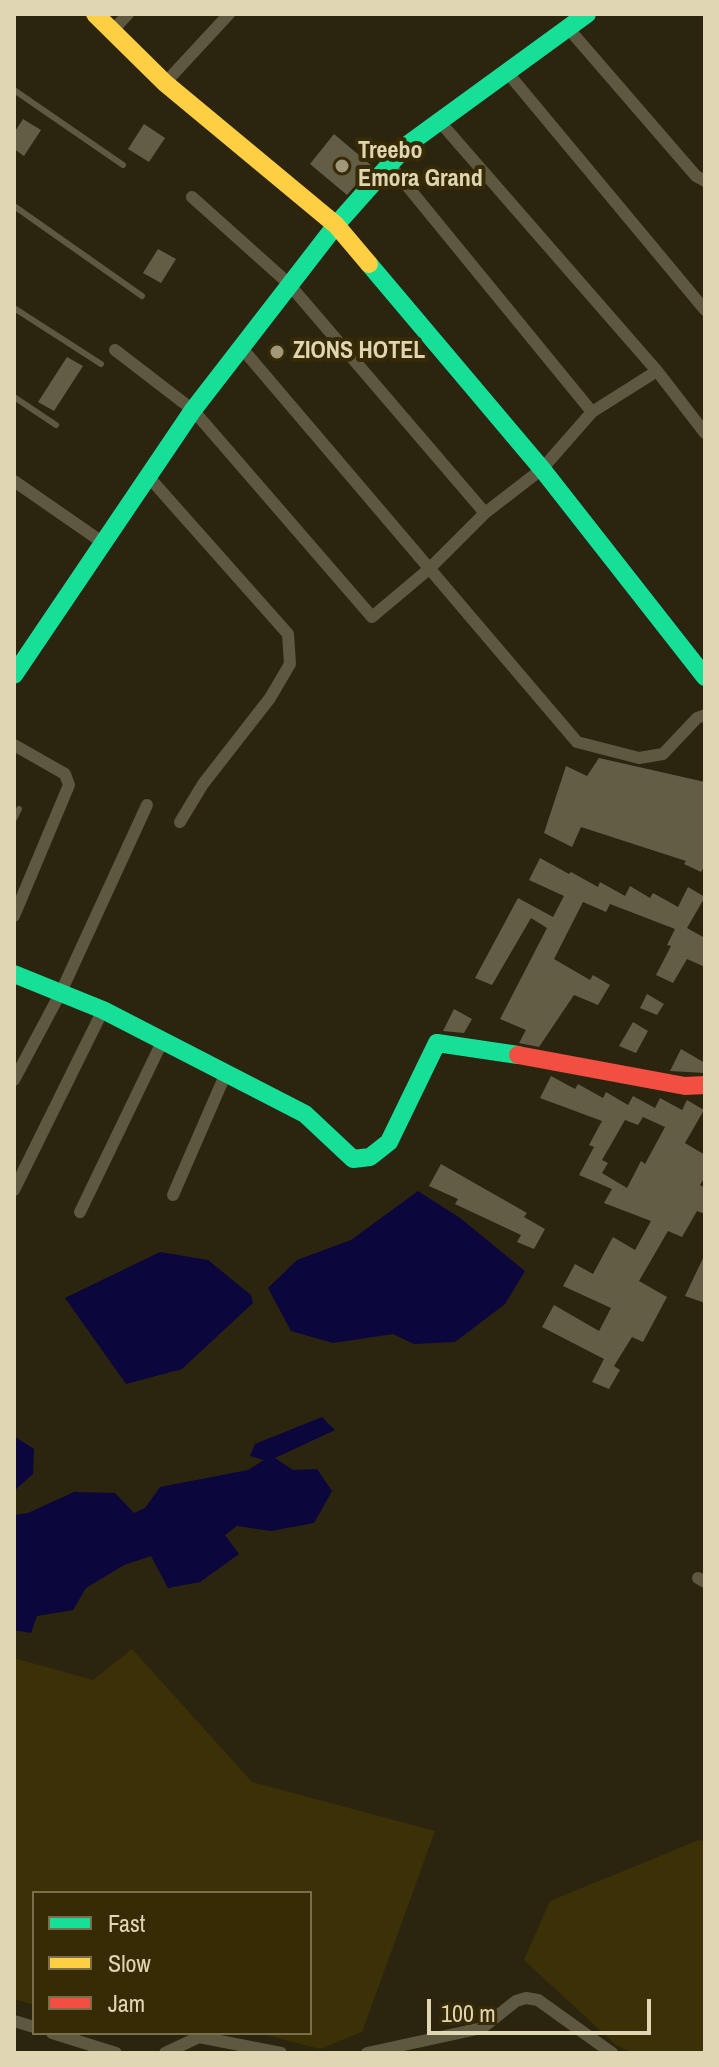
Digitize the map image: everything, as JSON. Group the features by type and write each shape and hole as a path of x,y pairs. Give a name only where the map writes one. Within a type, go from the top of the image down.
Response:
{"street":[{"path":"95,14 114,29 165,83 336,225 542,469 705,677"},
{"path":"114,29 128,14"},
{"path":"165,83 229,14"},
{"path":"14,675 193,410 288,283 336,225 407,145 587,14"},
{"path":"568,28 705,181"},
{"path":"507,72 705,310"},
{"path":"440,122 657,371 705,433"},
{"path":"390,165 592,412"},
{"path":"192,197 288,283 485,513"},
{"path":"240,346 577,742 639,758 663,754 697,718 705,715"},
{"path":"115,350 193,410 372,617 429,569 485,513 542,469 592,412 657,371"},
{"path":"147,475 288,634 290,664 270,698 203,784 180,822"},
{"path":"14,481 102,542"},
{"path":"14,745 65,774 69,785 14,916"},
{"path":"14,1080 61,992 147,805"},
{"path":"14,974 103,1010 305,1114 353,1159 370,1157 389,1142 437,1043 454,1043 685,1086 705,1085"},
{"path":"14,1190 103,1010"},
{"path":"80,1212 163,1040"},
{"path":"173,1195 226,1073"},
{"path":"367,2053 482,2028 516,2001 526,1998 538,2000 612,2053"},
{"path":"58,2035 116,2053"},
{"path":"165,2053 199,2037 281,2053"}],"lane":[{"path":"14,90 123,165"},
{"path":"14,206 142,296"},
{"path":"14,308 101,364"},
{"path":"14,397 56,425"},
{"path":"14,819 19,809"}],"shaded area":[{"path":"418,1191 460,1218 525,1271 505,1304 455,1342 414,1344 393,1334 333,1343 291,1331 268,1288 297,1260 351,1240"},
{"path":"160,1252 208,1260 251,1295 253,1303 182,1369 126,1384 65,1298"},
{"path":"322,1417 335,1430 275,1458 293,1470 317,1469 332,1491 314,1523 271,1531 237,1526 225,1535 239,1554 200,1582 168,1588 151,1556 124,1565 86,1588 73,1610 37,1616 31,1633 14,1630 14,1515 28,1513 74,1492 115,1493 134,1513 145,1508 160,1487 248,1470 264,1460 250,1456 255,1444"},
{"path":"14,1436 34,1449 33,1474 14,1491"},
{"path":"132,1649 252,1782 435,1831 362,2032 320,2049 267,2035 312,2035 312,1891 32,1891 32,2004 14,1999 14,1658 93,1680"},
{"path":"699,1840 705,1841 705,2053 633,2053 616,2045 524,1960 550,1901"}],"building":[{"path":"23,119 41,130 24,156 14,149 14,133"},
{"path":"144,124 165,138 149,162 128,149"},
{"name":"Treebo Emora Grand","path":"334,134 372,166 347,195 310,164"},
{"path":"158,249 176,259 161,283 143,273"},
{"path":"67,357 83,366 54,411 38,402"},
{"path":"599,758 705,782 705,865 701,872 684,864 686,861 581,827 572,847 544,833 566,766 587,776"},
{"path":"540,858 598,887 600,882 625,896 630,886 650,898 653,893 678,907 688,887 705,897 687,928 705,938 705,967 687,959 673,983 656,975 671,946 667,945 675,929 610,904 606,912 583,902 554,959 590,980 593,975 610,985 598,1005 574,995 539,1047 519,1043 526,1030 500,1019 547,928 531,918 492,985 475,978 518,898 553,917 564,896 529,880"},
{"path":"647,994 664,1004 657,1015 640,1008"},
{"path":"454,1009 472,1019 464,1033 443,1031"},
{"path":"633,1022 648,1031 636,1053 619,1046"},
{"path":"681,1049 705,1063 705,1073 670,1071"},
{"path":"551,1076 575,1089 578,1084 603,1098 606,1092 628,1105 633,1096 655,1108 660,1098 682,1110 687,1100 704,1110 685,1143 705,1155 705,1177 700,1185 705,1188 705,1214 697,1211 682,1237 668,1231 639,1281 667,1297 643,1342 632,1337 614,1366 620,1370 609,1389 592,1382 604,1359 542,1327 554,1305 599,1331 611,1308 563,1286 575,1264 593,1274 613,1237 635,1250 651,1221 604,1203 612,1189 579,1175 594,1147 589,1145 602,1121 540,1098","holes":["643,1117 665,1127 645,1164 641,1161 627,1188 602,1173 608,1163 602,1160 625,1120 638,1125"]},
{"path":"441,1164 527,1213 524,1217 545,1229 534,1249 517,1242 521,1235 455,1204 458,1199 429,1186"},
{"path":"705,1254 705,1303 685,1296"}],"traffic: fast":[{"path":"14,675 193,410 336,225 407,145 587,14"},
{"path":"369,264 542,469 705,677"},
{"path":"14,974 103,1010 305,1114 353,1159 370,1157 389,1142 437,1043 518,1055"}],"traffic: slow":[{"path":"95,14 165,83 336,225 369,264"}],"traffic: jam":[{"path":"518,1055 685,1086 705,1085"}],"place":[{"name":"Treebo Emora Grand","path":"342,166"},
{"name":"ZIONS HOTEL","path":"277,352"}]}
